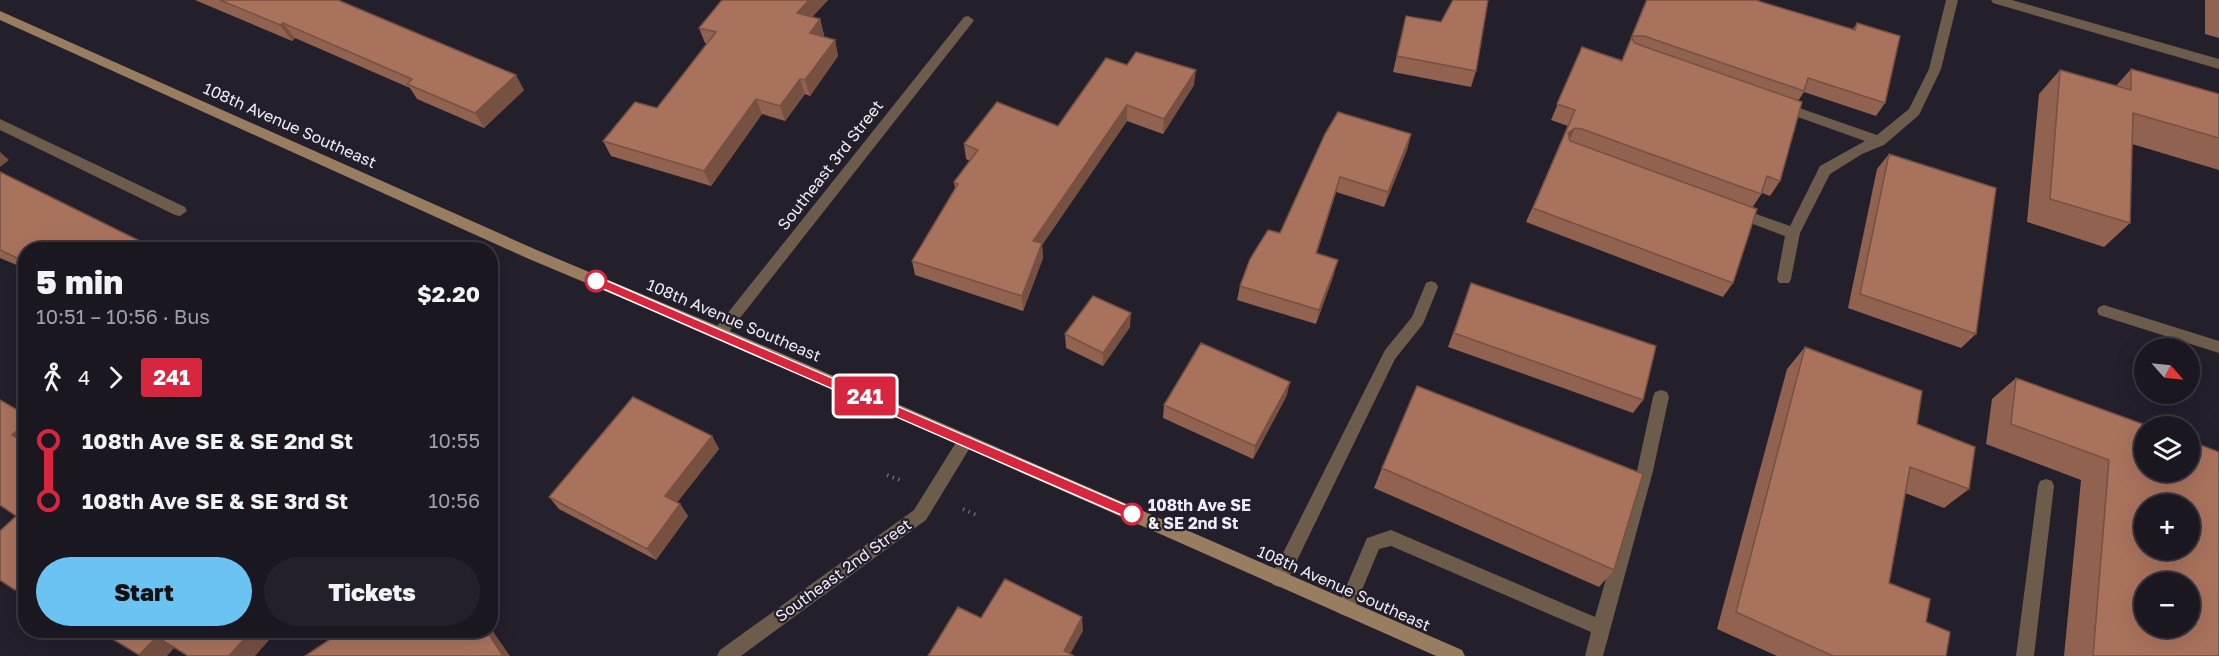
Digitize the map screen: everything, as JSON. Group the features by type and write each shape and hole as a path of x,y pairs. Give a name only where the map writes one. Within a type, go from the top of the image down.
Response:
{"street":[{"path":"1784,279 1793,233 1825,170 1857,150 1879,141 1914,112 1935,69 1952,0"},
{"path":"1997,0 2219,64"},
{"name":"108th Avenue Southeast","path":"0,15 534,255 720,333 1456,656"},
{"name":"Southeast 3rd Street","path":"720,333 968,20"},
{"path":"1767,101 1879,141"},
{"path":"0,124 180,211"},
{"path":"1715,204 1793,233"},
{"path":"1279,579 1390,355 1418,320 1431,287"},
{"path":"2104,311 2219,347"},
{"path":"1594,656 1646,471 1661,397"},
{"name":"Southeast 2nd Street","path":"726,656 920,515 966,441"},
{"path":"2025,656 2046,486"},
{"path":"1346,608 1373,543 1391,538 1601,628"}],"building":[{"path":"220,0 338,0 516,75 475,113 407,84 412,79 283,23 280,25"},
{"path":"722,0 809,0 797,13 820,19 810,33 835,40 805,80 800,79 780,106 756,99 704,171 603,141 635,102 657,108 716,32 699,28"},
{"path":"1453,0 1488,0 1476,71 1397,56 1406,16 1441,22"},
{"path":"1647,0 1759,0 1855,30 1857,23 1900,36 1885,103 1808,78 1804,91 1644,36 1632,36"},
{"path":"1632,37 1634,43 1802,102 1780,181 1767,176 1761,194 1582,129 1575,128 1568,133 1570,141 1757,209 1733,283 1533,208 1575,110 1557,104 1582,47 1622,61"},
{"path":"1136,52 1196,70 1164,119 1127,105 1033,241 1042,243 1022,296 912,261 958,184 954,182 978,150 964,144 997,102 1058,126 1106,58 1127,65"},
{"path":"2131,69 2219,94 2219,138 2133,113 2130,223 2050,199 2060,70 2131,90"},
{"path":"1338,112 1411,134 1388,192 1340,177 1316,253 1338,260 1319,310 1240,286 1250,259 1268,230 1280,233 1325,134"},
{"path":"1889,154 1996,188 1976,334 1860,294"},
{"path":"0,172 142,242 18,242 18,258 0,250"},
{"path":"1471,283 1656,346 1643,400 1454,333"},
{"path":"1093,296 1131,313 1103,353 1065,334"},
{"path":"1201,343 1290,382 1255,446 1164,405"},
{"path":"1805,347 1922,391 1917,424 1975,447 1969,489 1910,467 1889,583 1930,599 1926,622 1950,632 1946,656 1833,656 1736,612"},
{"path":"2016,378 2134,421 2134,482 2200,482 2200,445 2219,452 2219,656 2093,656 2109,460 2011,424"},
{"path":"1417,386 1643,474 1614,570 1382,468"},
{"path":"633,397 712,436 665,496 680,504 647,549 549,497"},
{"path":"0,400 18,410 18,430 12,435 18,438 18,587 15,590 0,580 0,531 16,516 0,505"},
{"path":"1005,579 1082,617 1064,651 1074,656 928,656 958,607 981,618"},
{"path":"111,638 156,638 139,655"},
{"path":"159,638 245,638 229,656 188,656"},
{"path":"332,638 491,638 503,656 305,656"}],"bus line":[{"name":"241","path":"596,281 1132,514"}],"place":[{"name":"108th Ave SE & SE 2nd St","path":"1132,514"}]}
